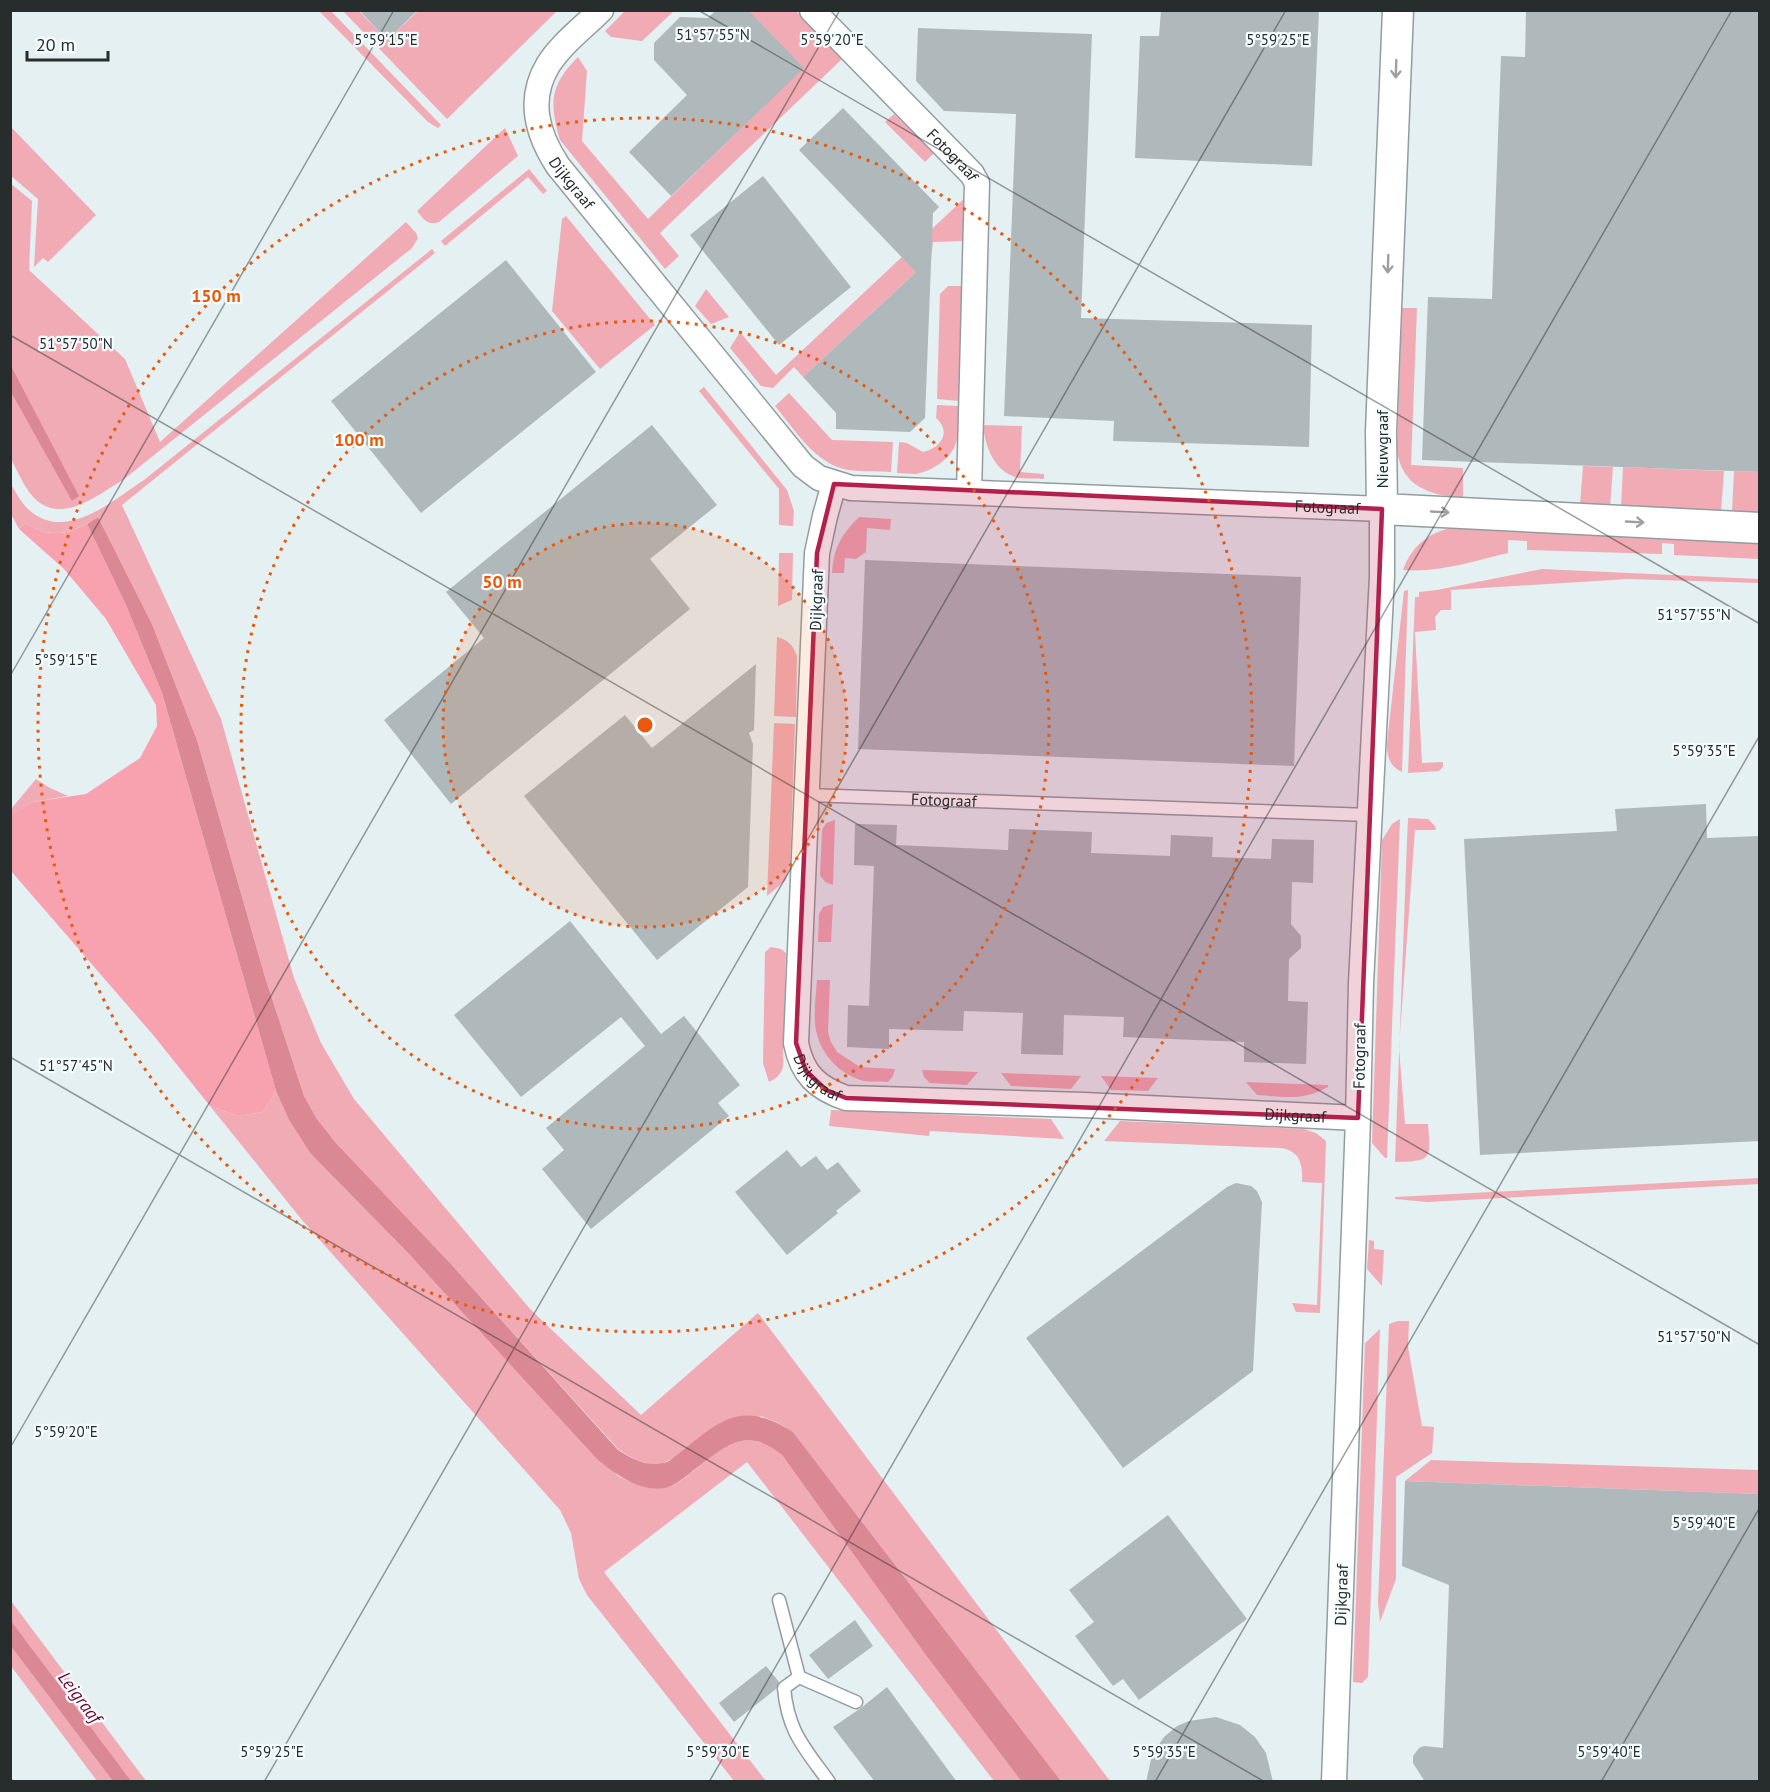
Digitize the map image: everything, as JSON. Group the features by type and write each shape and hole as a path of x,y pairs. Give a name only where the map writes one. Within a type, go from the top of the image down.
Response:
{"street":[{"name":"Dijkgraaf","path":"601,10 559,51 542,77 537,92 537,112 538,130 545,147 558,166 803,466 819,478 834,484 817,553 796,1043 799,1058 806,1071 829,1092 846,1098 1084,1105 1358,1118 1334,1782"},
{"name":"Fotograaf","path":"812,10 972,174 977,183 969,492"},
{"name":"Nieuwgraaf","path":"1398,10 1381,432 1382,509 1760,528"},
{"name":"Fotograaf","path":"834,484 851,488 1382,509 1382,576 1361,983 1358,1118"}],"lane":[{"name":"Fotograaf","path":"808,795 1369,815"},
{"path":"779,1600 799,1677"},
{"path":"799,1677 856,1702"},
{"path":"799,1677 784,1688 786,1711 796,1736 829,1782"}],"highlighted area":[{"path":"834,484 1382,509 1358,1118 846,1098 826,1090 806,1071 796,1043 817,553"}],"shaded area":[{"path":"626,10 674,11 642,41 611,37 605,31"},
{"path":"319,11 331,11 441,125 438,128 428,122"},
{"path":"343,11 359,11 387,40 418,11 557,11 447,119"},
{"path":"748,11 796,11 842,59 660,233 679,256 665,269 560,140 554,115 554,95 562,77 578,57 587,71 582,141 648,219 803,68"},
{"path":"894,114 934,153 925,162 885,122"},
{"path":"11,127 96,215 48,262 43,258 34,267 38,199 11,176"},
{"path":"505,128 518,156 439,222 432,223 424,219 417,211"},
{"path":"529,169 547,191 543,194 528,177 445,246 441,241"},
{"path":"10,183 32,201 29,270 125,359 160,442 406,222 418,238 412,248 123,480 76,506 63,509 51,508 40,503 29,492 11,459"},
{"path":"967,196 965,241 933,242 931,258 803,377 794,367 773,388 761,386 730,348 740,332 776,375"},
{"path":"566,216 655,325 600,369 552,311 562,219"},
{"path":"432,249 435,253 122,505 221,719 294,978 321,1043 354,1099 530,1309 641,1415 758,1313 1110,1781 1061,1781 793,1432 761,1416 659,1465 632,1458 618,1449 450,1263 336,1143 317,1119 304,1096 265,977 197,740 152,624 98,517 79,528 53,533 44,532 25,523 19,529 11,514 10,483 26,507 43,519 58,522 73,520 104,507 144,480"},
{"path":"948,286 964,286 959,401 937,399 940,294"},
{"path":"706,289 729,317 711,324 695,306"},
{"path":"1402,308 1417,308 1411,465 1463,468 1463,498 1439,494 1419,487 1404,472 1400,462 1397,449"},
{"path":"11,366 79,496 72,501 11,392"},
{"path":"704,387 787,490 794,511 793,526 779,525 779,489 699,391"},
{"path":"789,393 832,440 893,442 891,472 848,470 825,461 807,445 775,406"},
{"path":"937,405 958,406 958,435 952,452 929,470 916,474 897,473 899,442 907,443 923,452 935,447 942,439 943,429 936,418"},
{"path":"983,425 1022,426 1020,472 1044,474 1044,479 1019,478 1004,471 989,450"},
{"path":"1583,466 1613,467 1610,507 1580,505"},
{"path":"1623,467 1724,471 1721,512 1621,507"},
{"path":"1734,471 1759,472 1759,514 1732,512"},
{"path":"98,517 152,624 197,740 265,977 304,1096 317,1119 336,1143 450,1263 618,1450 642,1462 662,1463 669,1461 713,1427 740,1416 756,1416 773,1421 793,1432 1061,1781 1021,1781 925,1654 782,1455 756,1441 744,1441 723,1449 672,1486 655,1489 637,1485 621,1477 598,1460 409,1254 310,1153 289,1120 276,1091 162,693 126,605 87,524"},
{"path":"859,517 891,519 890,530 867,528 866,552 856,559 845,558 844,573 832,573 834,556 840,542"},
{"path":"25,523 48,533 63,533 87,524 126,605 162,693 276,1091 263,1112 238,1116 210,1106 154,1036 11,871 10,817 33,802 86,794 140,758 157,726 156,705 106,619 64,569 19,529"},
{"path":"1458,527 1759,543 1759,559 1674,555 1674,544 1662,543 1662,554 1527,550 1527,541 1508,540 1508,553 1443,568 1403,570 1412,553 1424,540 1439,531"},
{"path":"779,553 793,553 792,600 778,606"},
{"path":"1542,569 1759,579 1759,583 1628,579 1451,590 1451,610 1441,610 1435,617 1436,630 1415,632 1422,763 1443,762 1443,767 1439,771 1408,773 1415,597 1419,597 1419,592"},
{"path":"1408,590 1402,772 1394,767 1390,760 1387,743 1404,591"},
{"path":"777,637 790,644 797,656 796,717 774,716"},
{"path":"774,723 795,724 790,869 785,881 767,896"},
{"path":"36,779 68,796 33,802 11,817 11,809"},
{"path":"1408,818 1428,819 1436,830 1415,830 1400,1039"},
{"path":"1400,819 1387,1158 1385,1158 1372,1143 1382,840 1392,824"},
{"path":"835,820 833,885 825,882 820,875 822,830 826,823"},
{"path":"833,904 831,942 818,942 819,914 823,907"},
{"path":"771,947 781,949 786,953 783,1065 779,1075 769,1082 763,1063 765,952"},
{"path":"817,980 830,980 828,1032 837,1052 860,1067 895,1069 888,1082 864,1081 854,1078 830,1060 820,1042 815,1023"},
{"path":"1399,1050 1405,1124 1428,1124 1429,1152 1416,1161 1395,1162"},
{"path":"922,1070 978,1072 967,1085 930,1083 924,1077"},
{"path":"1001,1073 1081,1076 1071,1089 1011,1086"},
{"path":"1101,1076 1158,1078 1148,1091 1111,1090"},
{"path":"1246,1082 1328,1085 1328,1087 1302,1096 1276,1097 1257,1095"},
{"path":"276,1091 289,1120 310,1153 409,1254 618,1476 648,1487 670,1486 721,1450 743,1441 755,1441 768,1445 782,1455 925,1654 1021,1781 994,1781 747,1462 604,1572 766,1781 734,1781 587,1595 579,1579 571,1533 560,1510 302,1220 210,1106 238,1116 263,1112"},
{"path":"831,1110 1051,1119 1064,1139 930,1131 929,1136 829,1126"},
{"path":"1120,1121 1304,1129 1316,1133 1326,1141 1320,1313 1296,1312 1292,1303 1317,1305 1322,1183 1302,1182 1301,1164 1296,1155 1281,1148 1104,1141"},
{"path":"1759,1178 1759,1184 1427,1202 1395,1199 1395,1197"},
{"path":"1369,1240 1374,1241 1374,1249 1384,1250 1382,1286 1367,1269"},
{"path":"1409,1321 1408,1347 1422,1426 1434,1427 1432,1453 1396,1477 1396,1579 1380,1622 1378,1603 1389,1324"},
{"path":"1380,1329 1368,1677 1362,1683 1353,1682 1365,1343"},
{"path":"1431,1460 1759,1470 1760,1494 1405,1481"},
{"path":"11,1601 146,1781 97,1781 11,1666"},
{"path":"11,1621 131,1781 113,1781 11,1646"}],"building":[{"path":"359,10 418,10 387,40"},
{"path":"716,10 748,10 804,68 671,196 629,152 687,95 654,60 654,43 680,17 708,18"},
{"path":"1161,10 1319,10 1312,166 1135,158 1140,36 1159,36"},
{"path":"1526,10 1760,10 1760,472 1422,460 1428,297 1492,299 1501,56 1525,57"},
{"path":"918,28 1092,34 1081,318 1312,325 1309,447 1113,441 1114,421 1004,416 1016,114 944,111 916,81"},
{"path":"843,108 939,207 933,213 925,418 910,432 836,429 836,413 803,377 916,272 799,150"},
{"path":"763,176 851,287 779,345 690,235"},
{"path":"506,260 596,372 421,513 331,401"},
{"path":"652,425 717,505 650,559 690,609 451,804 384,720 484,638 446,592"},
{"path":"865,560 1301,577 1294,766 858,749"},
{"path":"756,664 754,730 749,733 753,744 748,887 657,960 524,796 625,715 652,748"},
{"path":"1706,804 1707,838 1760,836 1760,1141 1480,1155 1464,839 1617,831 1615,809"},
{"path":"855,824 897,825 896,845 1008,850 1009,829 1092,832 1091,853 1170,856 1171,835 1213,837 1212,857 1271,859 1272,839 1314,840 1313,883 1292,882 1291,924 1301,936 1301,948 1289,959 1288,1001 1308,1002 1306,1064 1244,1062 1244,1042 1123,1037 1124,1017 1064,1015 1063,1055 1021,1054 1023,1013 964,1011 963,1031 889,1029 889,1049 847,1047 848,1005 869,1006 874,866 854,865"},
{"path":"570,921 661,1034 684,1016 740,1085 718,1103 729,1116 591,1229 542,1169 564,1150 546,1128 645,1046 621,1017 521,1097 454,1015"},
{"path":"787,1150 801,1167 816,1156 827,1170 838,1162 861,1191 787,1255 735,1192"},
{"path":"1236,1183 1251,1186 1257,1191 1262,1202 1253,1371 1123,1468 1026,1338 1227,1187"},
{"path":"1405,1481 1760,1494 1760,1782 1425,1782 1413,1763 1413,1756 1419,1748 1424,1746 1443,1748 1449,1585 1402,1566"},
{"path":"1168,1515 1247,1619 1139,1700 1123,1679 1113,1686 1075,1636 1094,1622 1069,1590"},
{"path":"855,1620 873,1646 828,1679 809,1655"},
{"path":"766,1666 779,1682 776,1689 734,1722 719,1703"},
{"path":"887,1687 957,1782 875,1782 833,1727"},
{"path":"1216,1717 1240,1725 1255,1737 1266,1753 1273,1782 1146,1782 1152,1755 1164,1737 1177,1726 1189,1721"}],"water label":[{"name":"Leigraaf","path":"80,1697"}]}
